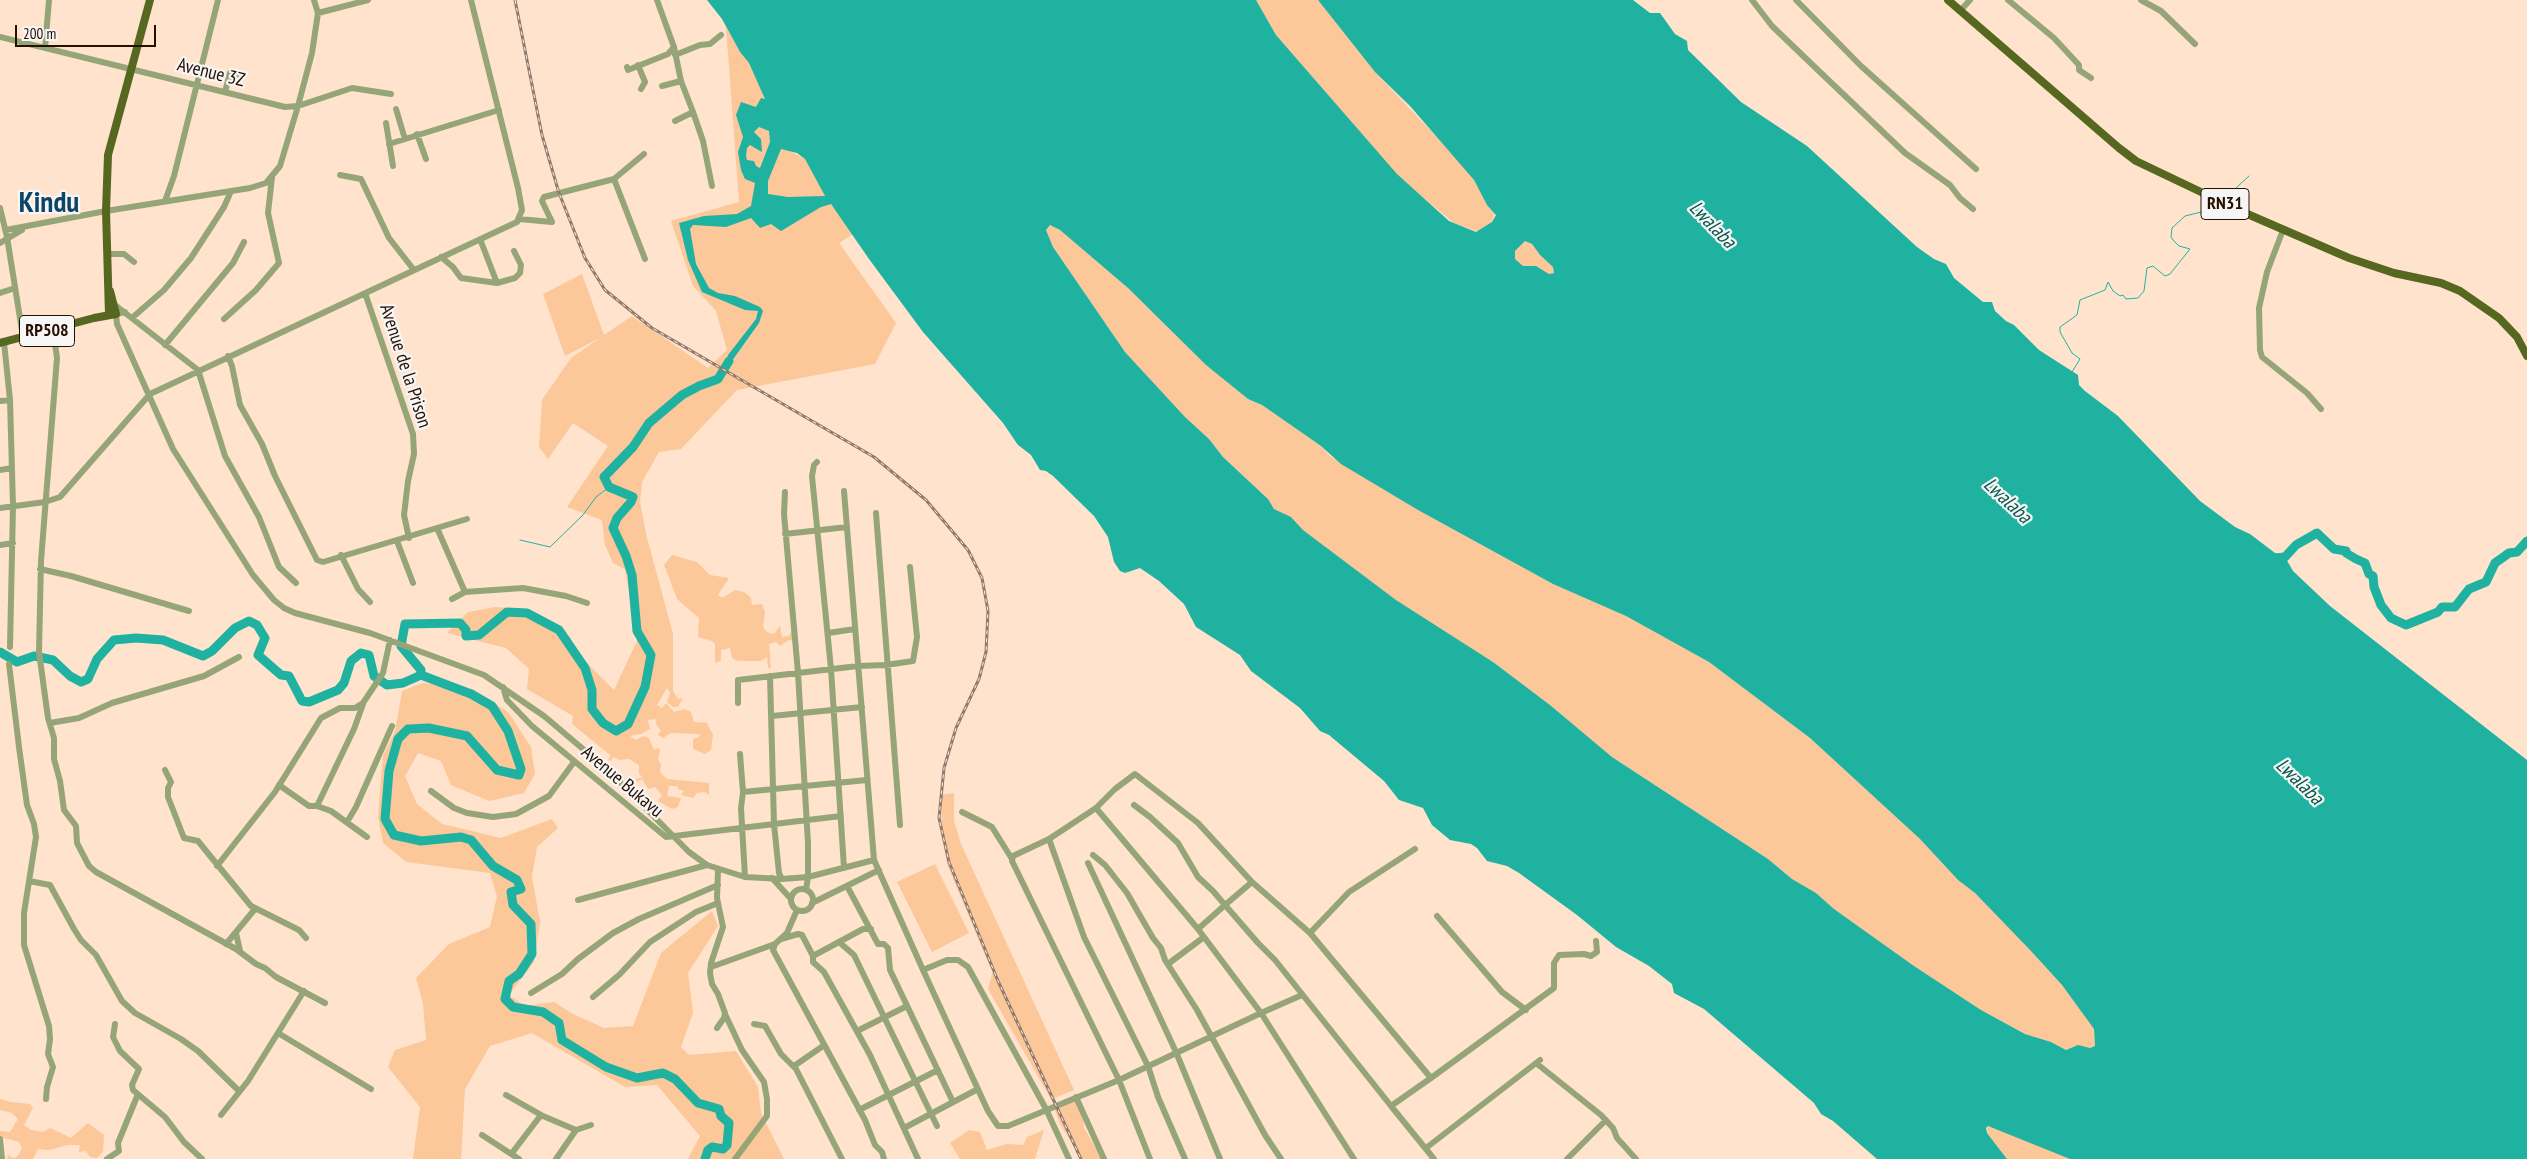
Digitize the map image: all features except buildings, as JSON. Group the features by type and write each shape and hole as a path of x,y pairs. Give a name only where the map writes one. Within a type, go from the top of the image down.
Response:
{"main road":[{"path":"112,315 106,211 108,155 150,0"},
{"name":"RN31","path":"1948,0 2136,161 2283,230 2364,263 2394,273 2441,283 2460,291 2499,318 2517,336 2527,356"},
{"name":"RP508","path":"94,318 111,305"},
{"name":"RP508","path":"2,343 23,336 112,315"}],"street":[{"path":"45,48 49,0"},
{"path":"165,201 174,176 218,0"},
{"path":"0,242 7,234 28,227 106,211 231,191 266,182 280,166 298,106 312,52 318,13 314,0"},
{"path":"318,13 368,0"},
{"path":"0,508 44,502 60,497 150,394 514,224 519,219 522,208 471,0"},
{"path":"657,0 674,47 681,81 703,141 712,186"},
{"path":"1752,0 1772,26 1905,153 1950,185 1960,198 1973,209"},
{"path":"1796,0 1861,66 1976,169"},
{"path":"1960,11 1970,0"},
{"path":"2008,0 2054,38 2079,66 2079,70 2091,78"},
{"path":"2141,0 2161,11 2195,44"},
{"path":"675,55 700,45 709,45 721,35"},
{"name":"Avenue 3Z","path":"0,37 285,107 298,106"},
{"path":"627,67 628,70 668,54 674,47"},
{"path":"638,65 645,82 641,89"},
{"path":"226,92 231,72 241,75"},
{"path":"662,86 681,81"},
{"path":"298,106 352,88 391,94"},
{"path":"396,109 405,139"},
{"path":"390,144 416,134 499,110"},
{"path":"675,121 693,112"},
{"path":"386,123 394,166"},
{"path":"416,134 426,159"},
{"path":"519,219 552,222 542,201 544,197 614,179 644,154"},
{"path":"340,175 361,179 389,238 414,270"},
{"path":"224,319 256,290 279,263 268,213 272,176"},
{"path":"614,179 645,259"},
{"path":"133,317 164,290 191,258 224,207 231,191"},
{"path":"0,208 7,234 23,336"},
{"path":"2283,230 2270,266 2259,308 2260,350 2262,356 2308,393 2322,409"},
{"path":"480,239 497,283"},
{"path":"165,345 233,263 244,242"},
{"path":"441,257 461,278 497,283 515,278 520,273 521,266 514,251"},
{"path":"108,254 124,254 134,262"},
{"path":"0,293 15,288"},
{"name":"Avenue de la Prison","path":"365,293 398,396 413,434 414,452 404,514 409,538"},
{"path":"111,305 133,317 198,370 225,456 259,517 279,567 296,583"},
{"path":"125,312 112,315 174,449 265,592 284,608 295,613 391,641 484,674 544,716 609,771 675,837 707,865 718,870 745,877 786,879 808,877 874,860"},
{"path":"54,329 57,358 44,502 40,569 39,652 54,738 54,759 60,781 64,810 76,826 77,843 90,866 116,884 241,952 256,964 325,1003"},
{"path":"2,343 10,400 12,468 13,543 10,647"},
{"path":"228,356 232,366 240,405 262,444 275,476 315,558 322,562 341,555 409,538 467,519"},
{"path":"0,401 10,400"},
{"path":"817,462 814,464 812,476 832,669 844,868"},
{"path":"0,470 12,468"},
{"path":"844,491 874,860 978,1089 998,1126 1008,1126 1119,1080 1211,1035 1302,995"},
{"path":"785,492 785,534 798,673 807,820 808,877 803,889 794,892 791,899"},
{"path":"876,513 886,666 900,825"},
{"path":"785,534 847,527"},
{"path":"437,528 465,592"},
{"path":"397,541 413,583"},
{"path":"0,545 13,543"},
{"path":"341,555 358,589 370,602"},
{"path":"738,703 737,680 858,666 886,666 902,664 915,658 918,637 910,567"},
{"path":"40,569 71,576 189,611"},
{"path":"452,598 465,592 523,588 566,596 587,603"},
{"path":"828,633 855,629"},
{"path":"217,866 279,786 322,717 340,708 355,708 363,702 383,673 391,641"},
{"path":"50,723 79,718 120,700 204,676 238,657"},
{"path":"9,664 15,727 27,805 36,837 24,913 24,944 49,1026 48,1054 53,1067 47,1086 46,1099"},
{"path":"770,676 774,824 779,873 811,895 812,903"},
{"name":"Avenue Bukavu","path":"503,687 507,700 526,720 662,835 675,837 841,816"},
{"path":"317,806 354,729 363,702"},
{"path":"772,716 862,706"},
{"path":"346,822 356,807 392,726"},
{"path":"740,754 745,877"},
{"path":"431,791 454,808 467,813 493,817 516,814 549,796 574,762"},
{"path":"165,770 171,782 168,788 168,797 184,838 189,841 197,840 255,910 299,930 306,938"},
{"path":"1012,859 1013,856 1049,839 1096,808 1115,789 1135,774 1198,822 1252,882 1310,933 1431,1078"},
{"path":"743,792 868,780"},
{"path":"279,786 309,806 317,806 346,822 367,837"},
{"path":"1134,806 1150,817 1178,843 1198,877 1275,960 1434,1159"},
{"path":"1096,808 1204,936 1261,1013 1354,1159"},
{"path":"962,812 992,827 1012,859 1119,1080 1150,1159"},
{"path":"1049,839 1084,937 1148,1066 1158,1097 1184,1159"},
{"path":"1310,933 1349,892 1415,848"},
{"path":"1093,855 1105,865 1127,893 1153,938 1162,948 1168,964 1197,1010 1265,1135 1281,1159"},
{"path":"1088,863 1176,1052 1220,1159"},
{"path":"578,900 707,865"},
{"path":"718,870 718,903 723,927 711,967 712,984 718,993 742,1050 764,1082 767,1099 766,1116 735,1159"},
{"path":"797,910 806,909 812,903 879,870"},
{"path":"772,878 791,899 792,904 797,910"},
{"path":"29,880 50,885 74,929 81,940 96,955 122,1001 135,1013 181,1038 198,1051 239,1091"},
{"path":"1198,929 1252,882"},
{"path":"531,993 562,974 578,959 613,933 638,919 718,885"},
{"path":"847,886 878,944 884,944 888,948 889,968 953,1102"},
{"path":"592,997 619,975 650,942 696,912 718,903"},
{"path":"226,944 255,910"},
{"path":"797,910 787,933 773,950 859,1110 875,1145 882,1152 884,1159"},
{"path":"1437,916 1502,992 1526,1010"},
{"path":"813,956 863,929 871,929"},
{"path":"236,933 241,952"},
{"path":"711,967 800,934 813,956 813,962 824,972 857,1032 918,1159"},
{"path":"1168,964 1204,936"},
{"path":"1391,1106 1554,988 1554,963 1559,955 1584,954 1591,956 1596,952 1596,941"},
{"path":"839,942 854,955 937,1126"},
{"path":"923,970 947,960 958,960 968,967 1046,1109 1069,1159"},
{"path":"221,1116 278,1033 304,991"},
{"path":"857,1032 907,1006"},
{"path":"717,1028 725,1013"},
{"path":"115,1024 113,1037 120,1051 139,1069 132,1085 138,1094 165,1117 184,1142 202,1159"},
{"path":"754,1024 765,1026 781,1054 794,1066 842,1159"},
{"path":"278,1033 371,1089"},
{"path":"794,1066 823,1046"},
{"path":"1426,1148 1538,1061 1606,1120 1617,1138 1636,1159"},
{"path":"859,1110 938,1070"},
{"path":"904,1128 978,1089"},
{"path":"106,1159 119,1151 119,1142 138,1094"},
{"path":"506,1095 541,1115 576,1130"},
{"path":"1076,1098 1104,1159"},
{"path":"512,1154 541,1115"},
{"path":"1567,1159 1606,1120"},
{"path":"556,1159 576,1130 591,1125"},
{"path":"482,1135 520,1159"},
{"path":"0,1139 2,1159"}],"shaded area":[{"path":"1256,0 1318,0 1375,72 1464,166 1495,212 1492,222 1479,232 1454,223 1402,180 1276,35"},
{"path":"726,27 763,89 765,99 792,152 805,159 825,196 853,234 839,243 896,323 875,364 737,390 681,449 659,452 642,482 640,502 646,534 673,634 673,691 678,699 683,698 678,707 673,707 667,702 670,693 667,688 657,705 662,708 666,703 674,712 684,709 691,712 694,722 707,723 713,735 711,750 705,754 693,749 693,739 699,737 700,734 671,733 663,738 658,735 661,730 657,726 655,719 648,720 650,729 641,734 630,736 636,740 644,736 649,738 654,750 657,748 660,750 658,759 661,765 660,772 667,779 709,783 709,795 705,792 697,793 693,798 681,795 684,790 679,790 677,786 669,786 667,796 681,798 678,807 672,809 658,801 662,795 655,787 648,789 642,779 637,782 636,779 643,777 639,774 639,765 629,759 619,760 614,757 610,761 608,759 611,756 609,754 572,724 573,716 527,689 529,669 506,648 447,633 468,612 495,607 524,609 569,636 582,658 614,690 637,641 625,569 613,563 605,545 602,520 567,507 608,446 573,423 548,459 539,447 542,400 571,358 600,338 565,356 543,294 582,274 604,335 632,316 708,368 727,350 716,311 693,286 671,221 739,202"},
{"path":"1050,225 1060,230 1128,288 1206,365 1248,399 1262,405 1321,446 1330,456 1418,510 1553,584 1626,616 1709,662 1810,738 1920,839 1958,880 1975,893 2030,950 2062,985 2094,1029 2095,1046 2090,1048 2076,1046 2066,1050 2051,1042 2025,1034 1981,1010 1914,966 1834,909 1816,893 1792,879 1768,859 1612,757 1550,705 1493,662 1396,600 1303,530 1291,517 1274,509 1268,499 1223,457 1209,439 1185,417 1125,352 1053,247 1046,230"},
{"path":"1525,241 1532,244 1540,255 1553,267 1554,273 1549,274 1539,268 1523,266 1515,259 1515,251"},
{"path":"672,555 697,562 710,575 729,578 718,595 722,598 735,590 744,592 751,598 752,605 762,604 765,612 763,627 767,632 774,634 780,626 782,637 789,636 792,630 793,641 789,640 780,646 776,642 769,644 771,668 768,668 767,657 761,661 738,661 732,658 730,648 721,650 721,661 715,663 715,644 712,641 698,637 699,618 677,599 664,565"},
{"path":"423,683 473,689 509,713 531,747 535,774 524,793 489,801 451,785 441,761 418,753 405,776 417,804 442,824 501,838 552,819 558,828 537,847 532,877 540,922 534,962 509,995 525,1006 554,1002 573,1014 604,1028 633,1026 661,953 712,911 718,926 688,973 693,1013 681,1047 689,1055 736,1051 758,1087 761,1113 784,1159 688,1159 700,1136 657,1085 625,1087 532,1033 490,1046 465,1089 461,1159 413,1159 420,1107 388,1067 395,1050 426,1040 423,1004 416,978 449,944 490,927 497,896 490,873 406,862 383,843 378,817 383,756 395,731 402,691"},
{"path":"954,793 954,821 961,844 1074,1090 1051,1099 988,989 994,967 990,967 947,864 942,834 941,795"},
{"path":"935,864 969,933 932,952 897,882"},
{"path":"1075,1098 1084,1128 1102,1159 1082,1159 1060,1124 1053,1105"},
{"path":"0,1099 30,1104 33,1108 24,1125 31,1130 43,1132 50,1128 71,1138 88,1123 104,1135 103,1152 97,1158 90,1157 86,1151 79,1152 80,1145 68,1145 49,1150 38,1149 33,1159 7,1159 8,1155 13,1158 18,1156 22,1148 19,1142 0,1137 0,1131 10,1132 18,1119 12,1113 0,1110"},
{"path":"1987,1126 2014,1135 2070,1159 2007,1159 1987,1133"},
{"path":"969,1130 980,1132 987,1150 1007,1144 1023,1145 1027,1137 1044,1130 1035,1159 960,1159 950,1143"}],"water":[{"name":"Lwalaba","path":"707,0 1256,0 1276,35 1397,174 1449,221 1476,232 1492,222 1496,215 1487,205 1474,180 1410,106 1375,72 1318,0 1633,0 1650,13 1660,13 1675,34 1687,41 1688,50 1741,102 1807,146 1917,247 1934,259 1946,264 1954,278 1983,302 1992,302 1995,311 2006,321 2014,325 2039,350 2078,375 2079,385 2118,416 2200,501 2235,527 2250,534 2275,553 2285,557 2293,571 2330,606 2527,760 2527,1159 2070,1159 1988,1126 1986,1128 1987,1133 2007,1159 1877,1159 1833,1121 1821,1114 1814,1103 1704,1009 1674,993 1672,984 1649,966 1616,947 1577,915 1519,873 1507,866 1487,861 1477,848 1471,844 1450,840 1432,825 1423,808 1399,800 1384,781 1329,735 1320,731 1300,708 1251,671 1240,655 1196,627 1184,604 1159,581 1140,568 1125,573 1120,571 1114,562 1108,537 1094,516 1053,476 1046,471 1040,470 1031,455 1018,445 1003,423 923,332 831,204 821,207 781,231 771,224 760,228 751,218 726,227 693,225 690,229 696,264 709,288 718,293 735,296 760,307 763,311 759,323 724,372 728,355 756,319 758,311 745,310 702,292 688,260 679,223 704,216 737,214 751,206 755,183 745,179 741,170 738,152 743,137 736,115 741,102 756,107 761,98 765,99 749,63 740,52 722,19","holes":["759,127 769,131 770,142 760,168 756,166 754,161 747,160 746,156 747,148 750,145 762,152 761,139 754,132","781,149 797,153 805,159 825,196 788,197 768,194 768,181","1050,225 1060,230 1128,288 1206,365 1248,399 1262,405 1321,446 1341,464 1418,510 1553,584 1626,616 1709,662 1810,738 1920,839 1958,880 1975,893 2030,950 2062,985 2094,1029 2095,1046 2090,1048 2078,1045 2066,1050 2051,1042 2025,1034 1981,1010 1914,966 1834,909 1816,893 1792,879 1768,859 1612,757 1550,705 1493,662 1396,600 1303,530 1291,517 1274,509 1268,499 1223,457 1209,439 1185,417 1125,352 1053,247 1046,230","1525,241 1532,244 1540,255 1553,267 1554,273 1549,274 1536,266 1523,266 1515,259 1515,251"]}],"waterway":[{"path":"2224,199 2249,176"},
{"path":"2072,372 2080,359 2072,353 2060,332 2060,327 2077,315 2080,300 2105,290 2108,282 2113,291 2120,296 2123,295 2126,299 2138,298 2144,291 2147,268 2153,266 2165,276 2170,274 2190,249 2179,246 2174,241 2171,237 2172,228 2185,216 2209,210 2213,214 2220,205"},
{"path":"0,652 17,662 34,656 53,660 70,676 81,682 88,679 97,659 114,640 136,638 163,640 203,656 212,651 235,628 249,621 257,625 265,638 258,655 281,675 289,676 302,701 309,702 338,690 344,683 351,661 361,653 369,655 374,676 387,685 403,683 421,675 421,670 401,646 405,624 460,623 466,630 466,636 479,635 507,612 527,613 559,630 585,668 592,690 592,709 603,723 616,731 628,724 645,687 651,655 637,631 632,575 626,556 613,528 617,518 633,497 609,487 604,477 633,447 649,423 682,395 718,379 729,361"},
{"path":"520,540 550,547 583,515 596,497 609,487"},
{"path":"2275,558 2285,557 2296,545 2317,533 2334,549 2346,551 2346,553 2365,563 2369,574 2373,576 2374,587 2381,605 2391,618 2406,625 2438,612 2442,607 2455,607 2469,589 2486,582 2495,563 2509,553 2517,552 2527,541"},
{"path":"421,675 471,694 492,706 508,731 521,769 519,775 497,770 467,736 429,728 408,729 398,739 389,771 385,819 394,835 421,841 461,837 471,840 493,866 517,880 521,889 511,892 513,905 531,924 532,954 519,974 509,981 505,999 513,1007 543,1012 559,1023 562,1040 606,1067 637,1078 663,1073 675,1079 698,1103 719,1109 721,1116 729,1123 727,1145 723,1149 712,1147 708,1150 705,1159"}],"railway":[{"path":"515,0 542,135 559,193 585,258 605,290 652,328 874,457 926,500 968,550 982,578 988,611 986,652 979,679 956,728 944,768 939,818 949,862 998,981 1081,1159"}],"district":[{"name":"Kindu","path":"49,204"}]}
